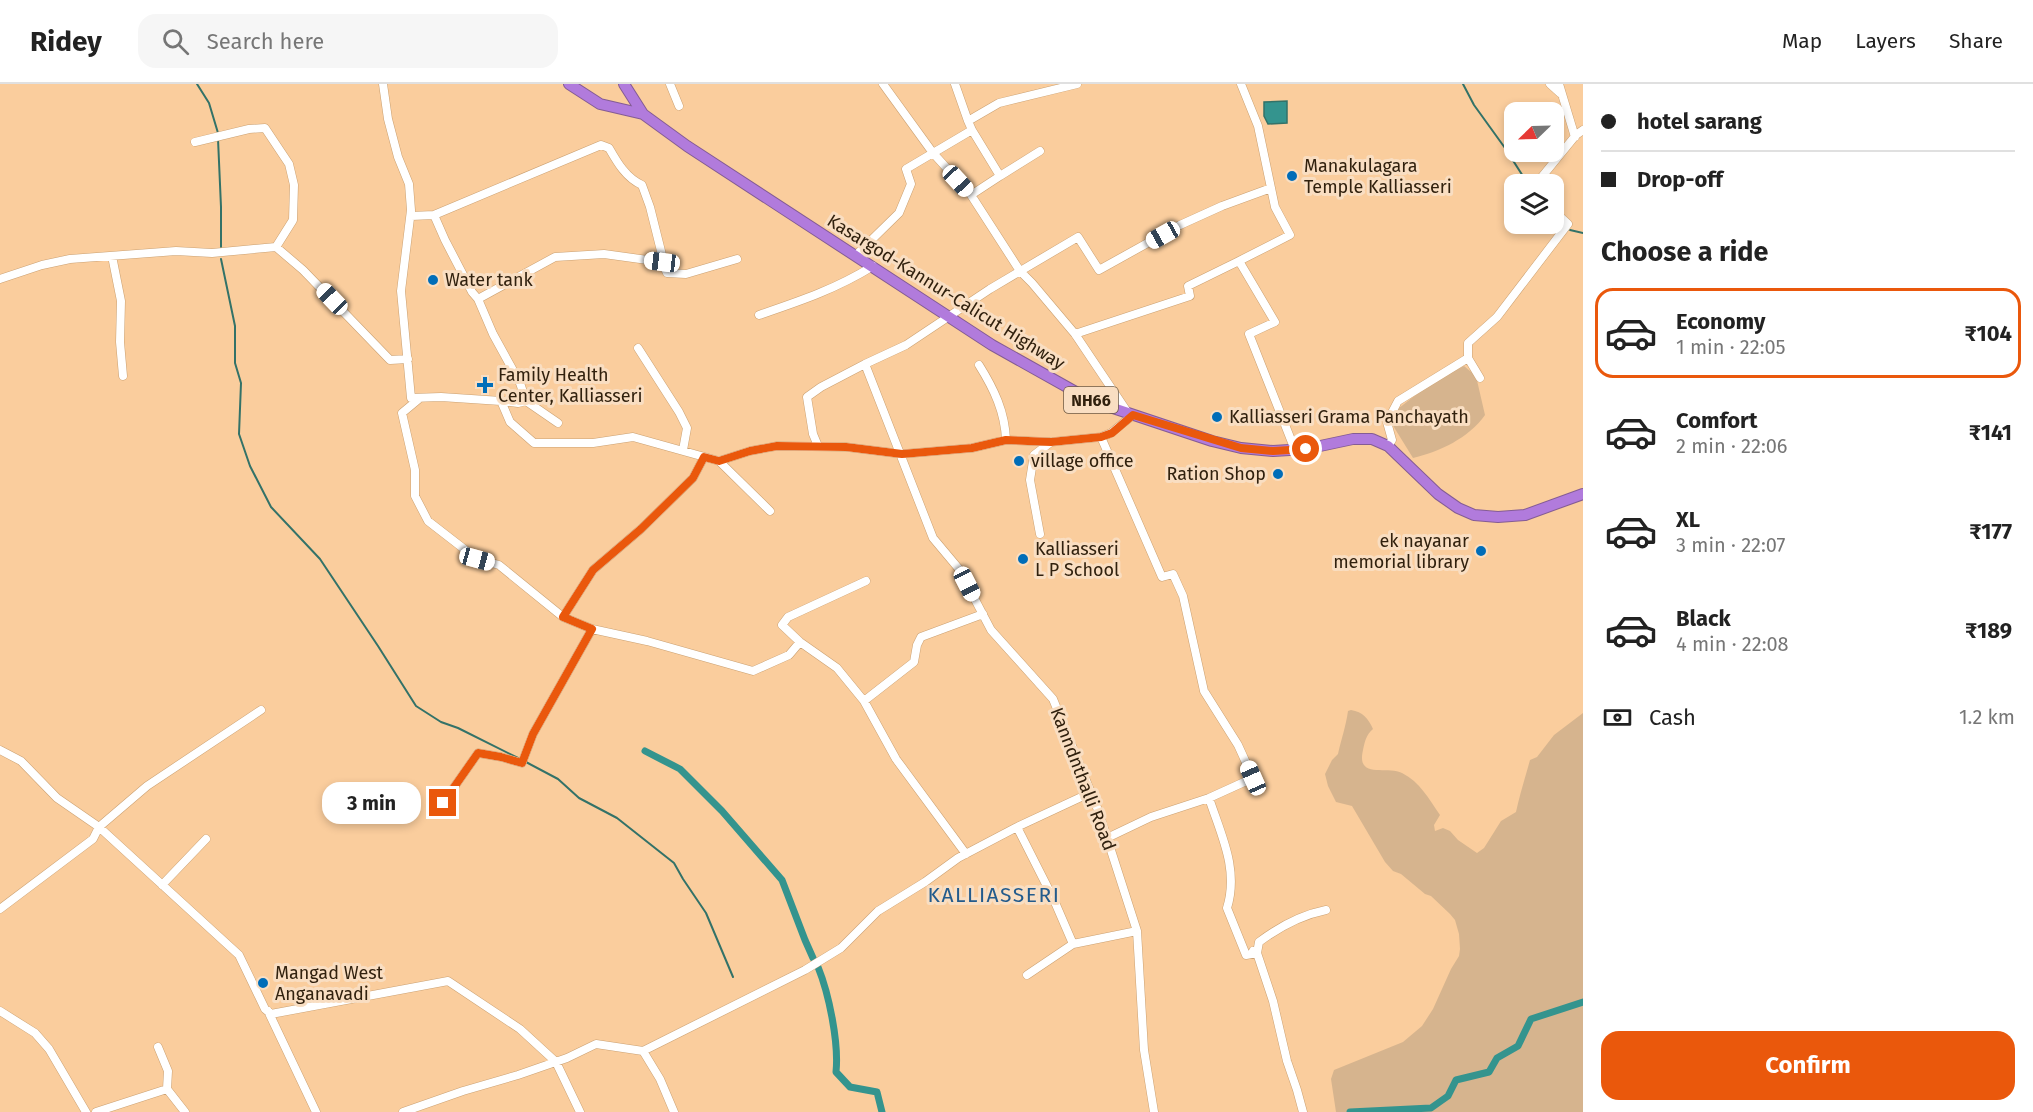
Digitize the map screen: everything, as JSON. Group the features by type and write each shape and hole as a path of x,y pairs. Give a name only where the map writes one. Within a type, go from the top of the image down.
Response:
{"highway":[{"name":"Kasargod-Kannur-Calicut Highway","path":"569,84 600,104 643,114 750,188 992,345 1092,401 1241,448 1273,451 1295,450 1353,439 1372,439 1388,446"},
{"name":"Kasargod-Kannur-Calicut Highway","path":"624,84 643,114"},
{"path":"1388,446 1438,494 1458,508 1474,515 1498,517 1526,515 1583,494"}],"street":[{"path":"383,84 388,119 398,157 409,184 411,216 401,291 411,398 441,397 518,403 526,400"},
{"path":"670,84 680,106"},
{"path":"719,461 750,451 777,446 846,447 902,454 972,448 1006,440 1051,442 1101,437 1112,433 1131,415 1075,334 1020,271 971,195 933,153 883,84"},
{"path":"955,84 972,130 1000,176"},
{"path":"968,120 999,103 1077,84"},
{"path":"1075,334 1190,296 1188,286 1290,235 1275,207 1258,126 1241,84"},
{"path":"1550,84 1562,94"},
{"path":"1559,84 1575,137"},
{"path":"195,142 249,129 266,128 289,164 294,185 293,220 276,247"},
{"path":"856,255 899,213 911,184 906,169 972,130"},
{"path":"1544,174 1583,130"},
{"path":"411,216 434,215 600,146 609,148 620,166 642,185 650,207 662,262 668,273 686,274 737,260"},
{"path":"971,195 1040,151"},
{"path":"818,446 813,434 807,397 821,387 906,345 1020,271 1078,237 1099,270 1180,225 1271,188"},
{"path":"434,215 472,292 478,298 493,334 520,383 526,400 558,423"},
{"path":"1480,378 1468,358 1468,343 1497,317 1560,234"},
{"path":"0,279 42,265 70,259 176,251 212,253 276,247 303,270 390,360 408,360"},
{"path":"478,298 555,257 604,254 662,262"},
{"path":"112,256 121,301 120,342 123,376"},
{"path":"1239,261 1275,322 1249,334 1295,450"},
{"path":"759,315 806,300 847,283 873,266"},
{"path":"638,348 687,428 683,450"},
{"path":"1388,446 1392,440 1387,422 1398,401 1468,358"},
{"name":"Kanndnthalli Road","path":"865,364 933,538 959,568 991,630 1053,699 1092,792 1137,931 1144,1050 1154,1112"},
{"path":"979,365 997,398 1005,422 1006,440"},
{"path":"420,398 402,413 415,470 415,496 424,515 436,528 477,559 499,565 563,617 592,629 647,641 753,671 789,655 800,642"},
{"path":"501,401 510,422 534,443 593,443 633,437 719,461 770,511"},
{"path":"1101,437 1122,490 1162,577 1173,574 1183,596 1204,691 1238,745 1253,778 1209,798 1152,817 1107,838"},
{"path":"1041,534 1030,480 1035,456 1051,442"},
{"path":"563,617 593,570 641,529 693,478 704,457"},
{"path":"866,581 788,617 782,625 800,642 837,668 864,701 896,759 966,854"},
{"path":"864,701 914,662 921,637 983,614"},
{"path":"443,803 478,753 523,760 533,734 592,629"},
{"path":"0,909 93,839 99,826 147,786 261,710"},
{"path":"0,750 21,761 57,798 99,826 239,955 316,1112"},
{"path":"403,1112 463,1090 556,1062 596,1044 643,1051 805,970 841,948 879,911 966,854 1092,792"},
{"path":"1209,798 1232,866 1232,893 1227,908 1246,955 1257,953"},
{"path":"1017,827 1054,900 1073,944"},
{"path":"162,885 206,839"},
{"path":"1303,1112 1287,1061 1273,1001 1257,953 1259,942 1277,928 1310,913 1326,910"},
{"path":"1027,975 1073,944 1137,931"},
{"path":"268,1011 271,1014 448,981 520,1029 556,1062 580,1112"},
{"path":"0,1011 35,1033 49,1049 86,1112"},
{"path":"158,1047 168,1071 167,1089 185,1112"},
{"path":"643,1051 660,1079 674,1112"},
{"path":"96,1112 167,1089"}],"shaded area":[{"path":"1464,366 1476,376 1485,415 1471,431 1453,443 1413,458 1392,424 1395,411 1420,392"},
{"path":"1351,710 1365,716 1373,729 1364,744 1362,759 1364,765 1374,770 1396,771 1414,781 1424,791 1440,815 1434,825 1435,831 1443,828 1450,831 1458,840 1477,853 1484,848 1501,821 1516,812 1530,760 1537,757 1554,735 1583,713 1583,1112 1336,1112 1331,1079 1334,1070 1403,1042 1422,1026 1433,1009 1459,956 1460,949 1455,920 1431,896 1425,894 1401,874 1393,871 1385,862 1352,806 1336,802 1328,786 1325,774 1338,754 1348,711"}],"water":[{"path":"1287,101 1287,123 1268,124 1264,116 1264,102"}],"waterway":[{"path":"197,84 209,103 218,133"},
{"path":"1463,84 1474,105 1522,174"},
{"path":"218,139 221,247"},
{"path":"1570,230 1583,233"},
{"path":"221,259 235,326 235,363 241,383 239,434 250,466 271,507 320,559 416,706 441,722 518,758"},
{"path":"645,751 680,769 722,811 782,880 813,958"},
{"path":"526,762 558,779 579,798 617,818 674,863 706,913 733,977"},
{"path":"818,967 832,1019 837,1060 836,1072 850,1087 877,1092 882,1112"},
{"path":"1350,1112 1431,1108 1448,1096 1456,1080 1489,1072 1497,1058 1518,1046 1531,1019 1583,1002"}],"place":[{"name":"Manakulagara Temple Kalliasseri","path":"1292,176"},
{"name":"Water tank","path":"433,280"},
{"name":"Family Health Center, Kalliasseri","path":"485,385"},
{"name":"Kalliasseri Grama Panchayath","path":"1217,417"},
{"name":"village office","path":"1019,461"},
{"name":"Ration Shop","path":"1278,474"},
{"name":"ek nayanar memorial library","path":"1481,551"},
{"name":"Kalliasseri L P School","path":"1023,559"},
{"name":"Mangad West Anganavadi","path":"263,983"}],"district":[{"name":"KALLIASSERI","path":"994,895"}],"route":[{"path":"443,803 478,753 522,763 533,734 592,629 563,617 593,570 641,529 693,478 704,457 719,461 750,451 777,446 846,447 902,454 972,448 1006,440 1051,442 1101,437 1112,433 1133,415 1241,448 1273,451 1306,449"}]}
